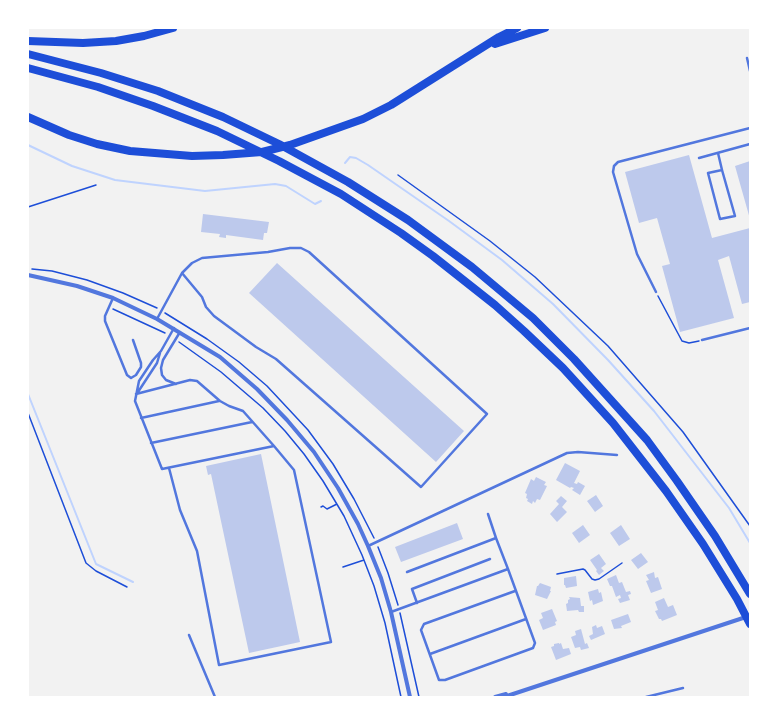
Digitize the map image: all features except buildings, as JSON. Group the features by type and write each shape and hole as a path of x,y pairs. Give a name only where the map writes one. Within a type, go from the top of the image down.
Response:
{"highway":[{"path":"28,41 83,43 116,41 144,36 173,28"},
{"path":"28,117 70,135 97,144 130,151 192,156 262,152 320,136 363,119 391,105 472,53 517,28"},
{"path":"472,53 505,40 545,28"},
{"path":"28,54 101,73 158,91 223,117 279,144 348,182 402,215 466,262 533,318 584,370 647,440 715,536 750,594"},
{"path":"28,68 105,89 217,131 279,161 341,194 402,233 433,256 483,295 524,331 563,368 613,423 666,491 703,544 737,599 750,624"}],"street":[{"path":"28,275 77,286 112,298 157,318 205,347 230,366 257,389 287,420 314,452 334,481 352,511 368,546 381,578 391,612 410,697"},
{"path":"504,697 750,615"},
{"path":"495,697 531,687"}],"lane":[{"path":"747,58 750,71"},
{"path":"656,292 637,254 613,172 614,166 618,162 750,128"},
{"path":"699,158 750,144"},
{"path":"718,153 735,216 720,220 708,173 722,170"},
{"path":"157,318 182,273 192,263 202,258 301,248 309,252 487,414 421,487 276,359 256,347 214,316 182,273"},
{"path":"112,298 105,316 105,320 127,375 131,378 136,375 141,367 133,340"},
{"path":"174,328 160,351 157,362 136,394 135,401 162,470 274,446"},
{"path":"702,340 750,328"},
{"path":"176,384 166,380 162,375 161,368 163,360 180,332"},
{"path":"136,394 190,380 197,381 220,401 243,411 294,470 331,642 220,665 197,551 180,510 169,468"},
{"path":"142,418 220,401"},
{"path":"151,443 253,422"},
{"path":"368,546 567,453 578,452 617,455"},
{"path":"488,514 526,619 534,643 533,648 445,680 438,680 421,630 424,624 515,591"},
{"path":"407,572 496,538"},
{"path":"417,603 412,589 490,559"},
{"path":"391,612 508,569"},
{"path":"430,654 526,619"},
{"path":"189,635 215,697"},
{"path":"646,697 683,688"}],"path":[{"path":"398,174 490,241 535,277 608,346 683,432 750,526"},
{"path":"28,208 96,185"},
{"path":"656,292 682,340 689,343 702,340"},
{"path":"28,413 86,563 96,571 127,587"},
{"path":"321,507 324,506 327,509 337,504"},
{"path":"343,568 364,560"},
{"path":"557,574 582,569 592,580 595,580 599,579 622,563"}],"waterway":[{"path":"28,145 72,166 115,180 205,191 275,184 286,186 315,204 321,201"},
{"path":"345,163 350,157 356,158 368,165 502,260 553,304 608,360 654,411 729,508 750,543"},
{"path":"28,394 96,564 133,582"}]}
